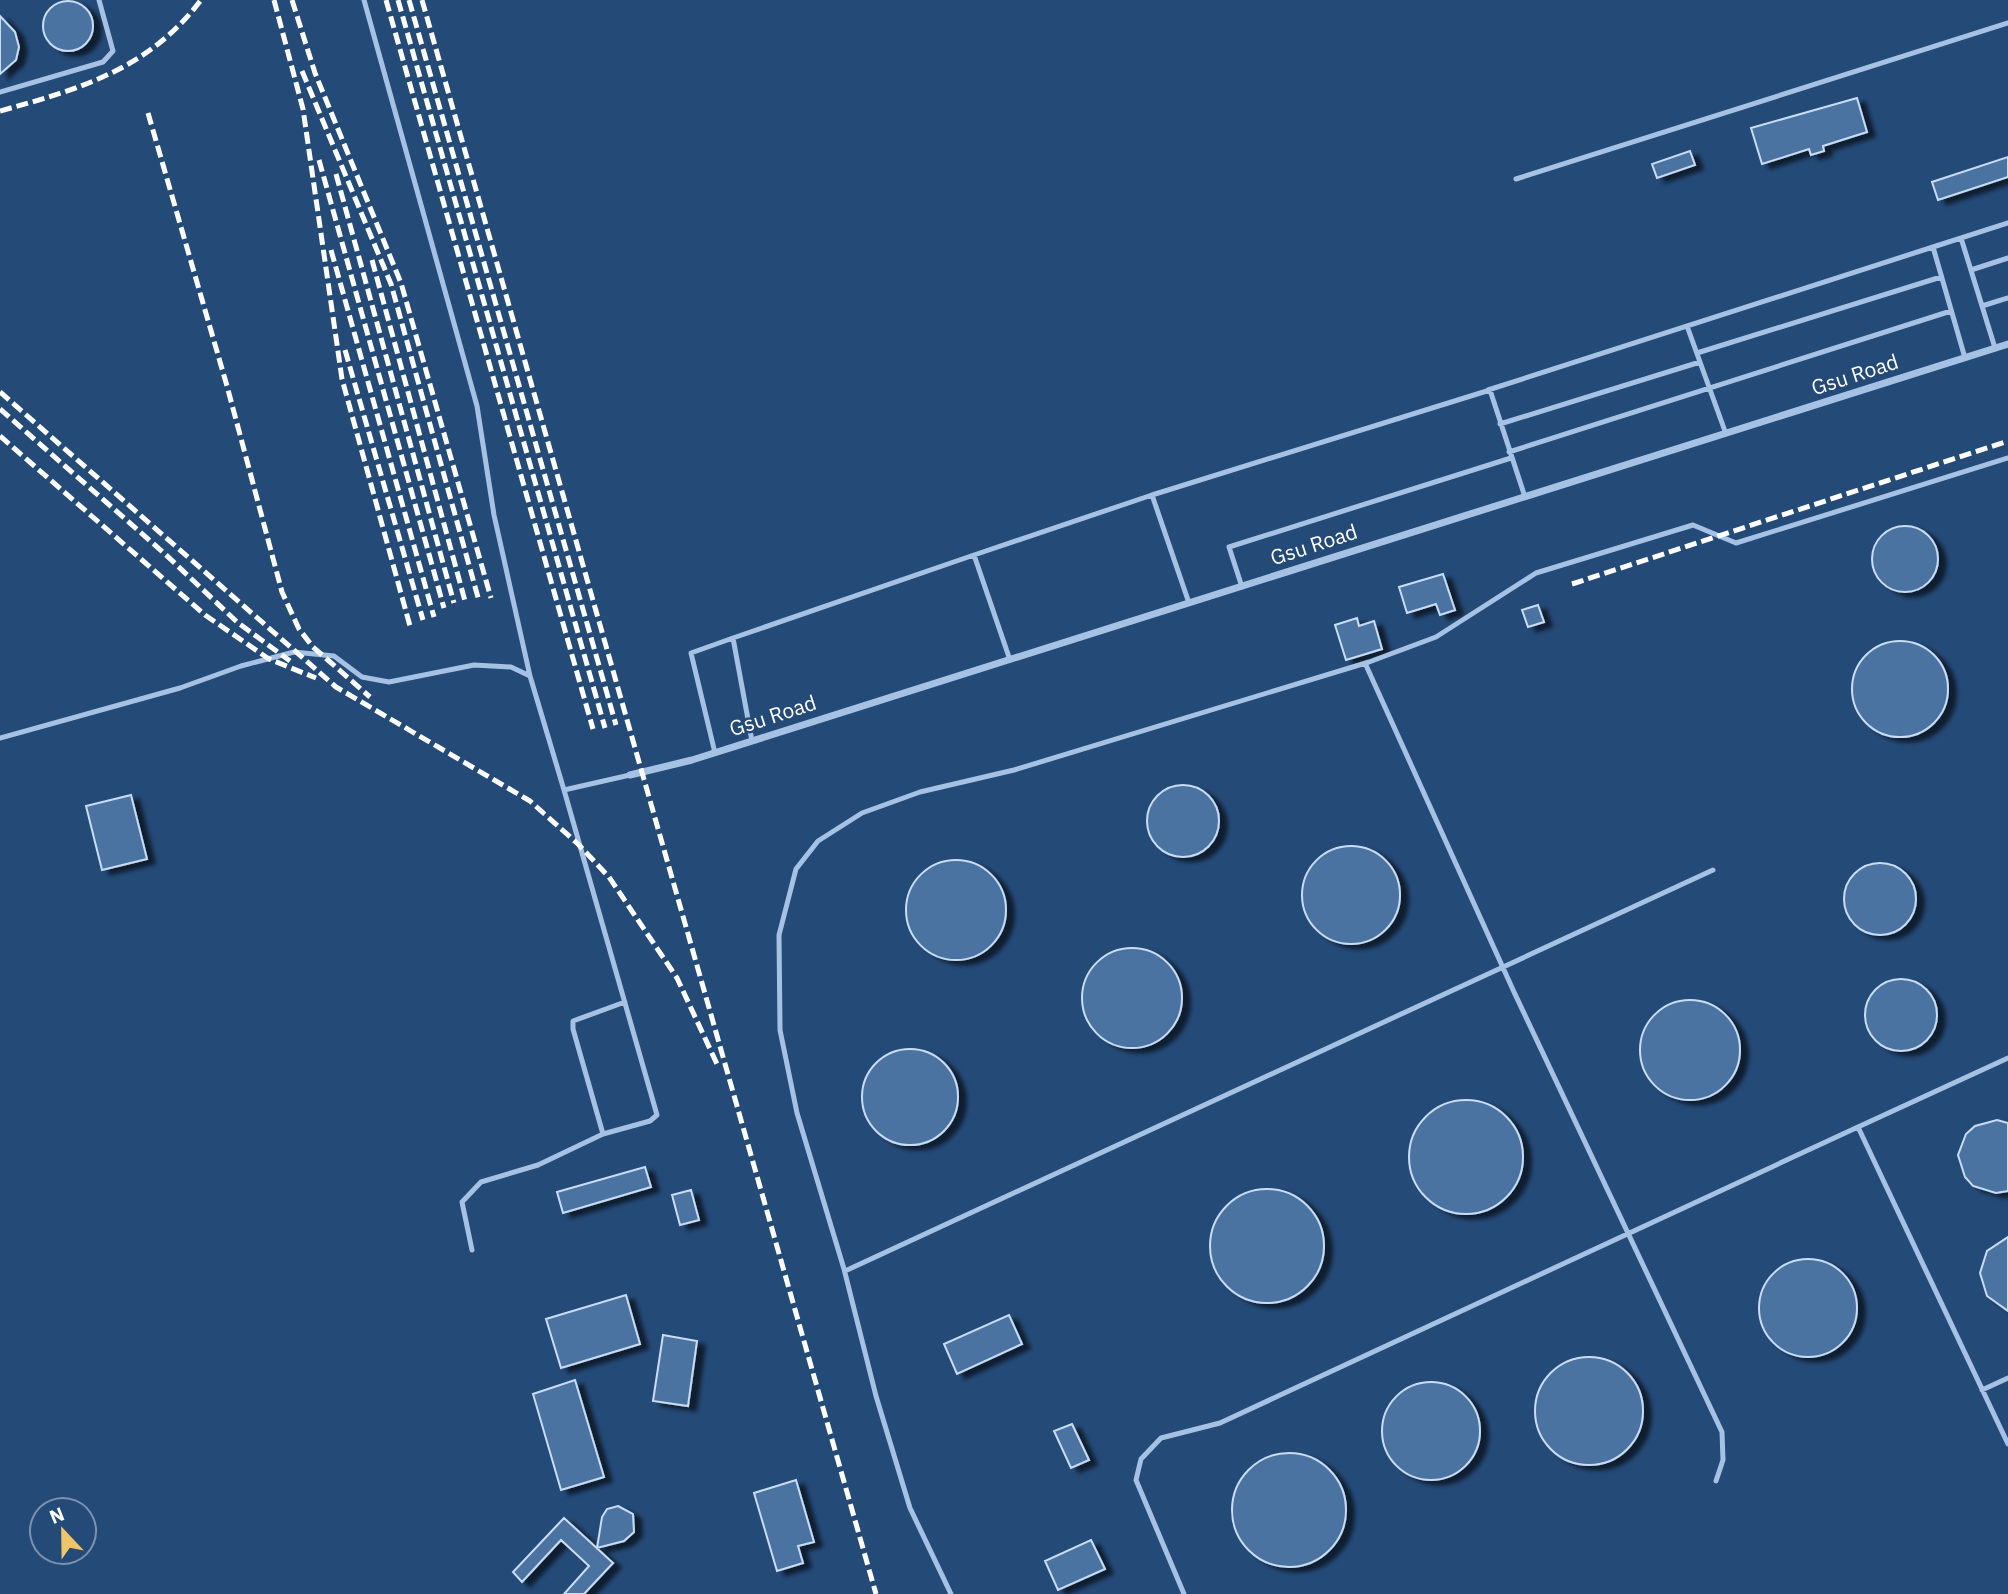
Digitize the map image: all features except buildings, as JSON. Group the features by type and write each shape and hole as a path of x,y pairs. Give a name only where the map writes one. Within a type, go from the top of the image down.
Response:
{"street":[{"name":"Gsu Road","path":"630,775 715,753 2008,344"}],"lane":[{"path":"0,92 111,58 113,51 99,0"},
{"path":"364,0 477,406 494,516 530,676 657,1115 650,1121 603,1134 538,1165 481,1182 462,1202 472,1250"},
{"path":"1516,179 2008,23"},
{"path":"715,753 691,653 1152,495 2008,223"},
{"path":"1961,238 1995,348"},
{"path":"1933,247 1965,358"},
{"path":"1971,270 2008,258"},
{"path":"1697,353 1941,277"},
{"path":"1982,306 2008,298"},
{"path":"1242,587 1229,547 1709,388 1951,312"},
{"path":"1687,326 1726,434"},
{"path":"1500,424 1700,362"},
{"path":"1488,390 1525,497"},
{"path":"951,1594 910,1508 876,1396 845,1270 797,1113 780,1030 779,935 796,869 818,841 862,813 920,792 1014,770 1365,663 1436,637 1536,573 1693,525 1736,543 2008,458"},
{"path":"1152,495 1189,603"},
{"path":"974,555 1010,660"},
{"path":"733,638 752,741"},
{"path":"0,737 180,688 241,666 294,652 334,656 362,677 389,682 474,665 511,667 530,676"},
{"path":"1365,663 1503,967 1721,1432 1723,1460 1716,1480"},
{"path":"564,790 630,775"},
{"path":"845,1270 1713,870"},
{"path":"603,1134 573,1021 625,1002"},
{"path":"1184,1594 1136,1480 1141,1458 1161,1438 1220,1423 2008,1058"},
{"path":"1858,1127 2008,1444"},
{"path":"1982,1390 2008,1378"}],"railway":[{"path":"0,111 85,84 136,60 181,24 201,0"},
{"path":"274,0 303,109 342,379 410,626"},
{"path":"292,0 315,73 401,283 491,598"},
{"path":"386,0 593,729"},
{"path":"398,0 605,728"},
{"path":"409,0 616,725"},
{"path":"422,0 876,1594"},
{"path":"302,71 391,284 479,601"},
{"path":"148,113 227,386 282,592 299,629 313,647 370,697"},
{"path":"319,160 444,608"},
{"path":"336,174 454,603"},
{"path":"331,250 434,617"},
{"path":"372,260 465,601"},
{"path":"345,350 423,620"},
{"path":"0,392 336,687 530,801 578,844 609,877 677,978 717,1064"},
{"path":"0,409 164,553 237,622 290,661"},
{"path":"0,436 205,615 269,659 316,678"},
{"path":"1572,584 2008,441"}]}
